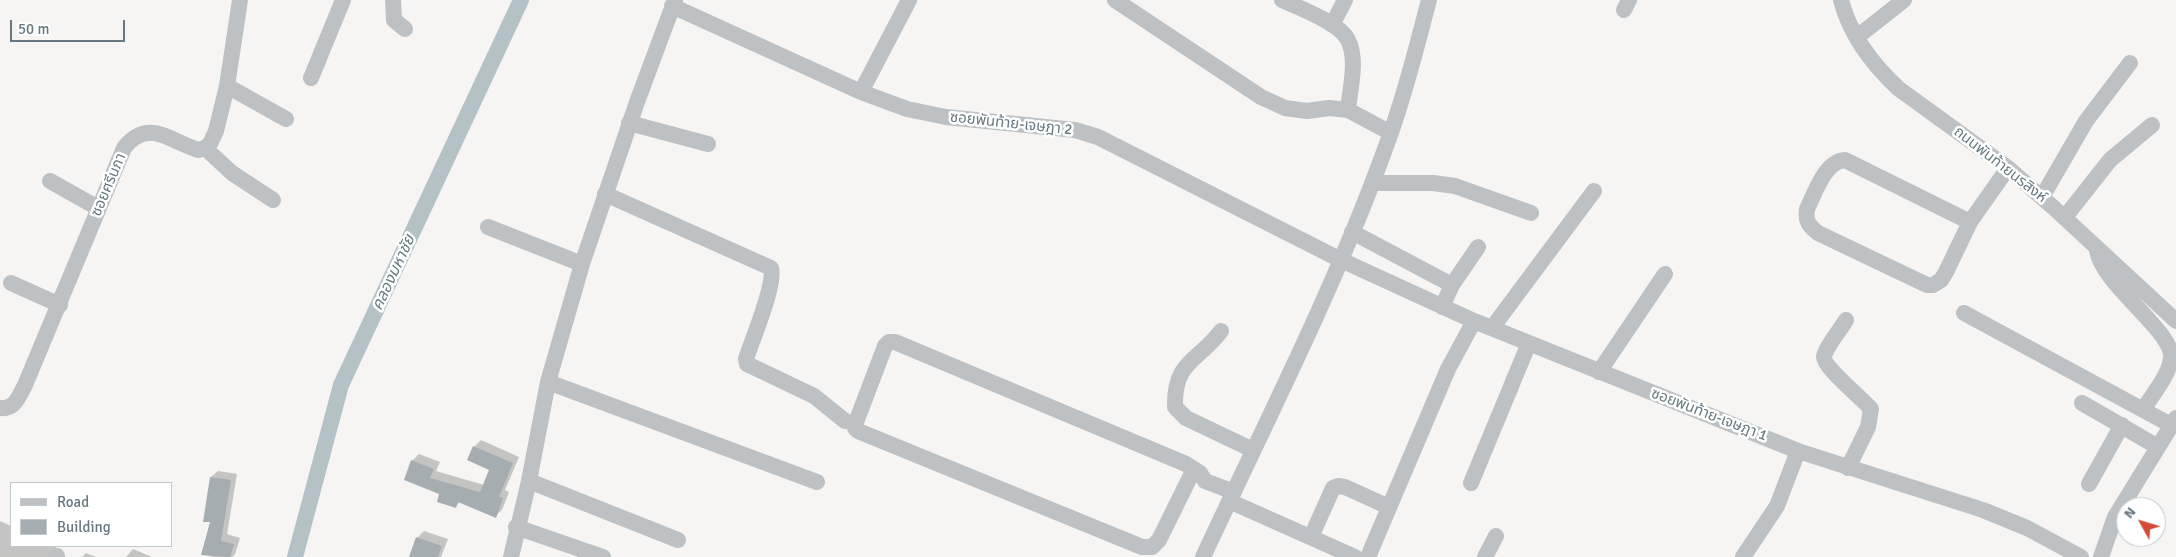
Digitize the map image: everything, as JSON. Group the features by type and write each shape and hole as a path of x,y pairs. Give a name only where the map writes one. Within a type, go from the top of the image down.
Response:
{"street":[{"path":"240,0 227,86 216,131 210,144 205,148 232,173 273,200"},
{"path":"311,78 343,0"},
{"path":"392,0 394,20 405,29"},
{"path":"861,92 909,0"},
{"path":"1115,0 1224,74 1284,108 1307,111 1329,108 1348,110 1391,133"},
{"path":"1282,0 1332,25 1348,38 1352,51 1353,67 1348,110"},
{"path":"1332,25 1345,0"},
{"path":"1203,557 1341,260 1391,133 1430,0"},
{"name":"ถนนพันท้ายนรสิงห์","path":"1841,0 1857,37 1870,58 1899,89 2008,168 2065,217 2176,320"},
{"path":"1857,37 1904,0"},
{"path":"511,557 548,382 582,264 629,123 674,3"},
{"name":"ซอยพันท้าย-เจษฎา 2","path":"674,3 861,92 926,113 1075,130 1098,138 1341,260"},
{"path":"2042,197 2086,121 2130,63"},
{"path":"227,86 286,119"},
{"path":"629,123 708,144"},
{"path":"2065,217 2110,160 2152,125"},
{"name":"ซอยศรีนภา","path":"0,408 6,409 15,404 60,305 124,148 141,133 151,131 198,150 205,148"},
{"path":"1970,222 1845,160 1838,160 1831,165 1806,209 1807,222 1818,233 1927,284 1933,285 1941,280 1970,222 2008,168"},
{"path":"50,181 98,208"},
{"path":"1372,183 1433,183 1455,186 1531,213"},
{"path":"1492,328 1594,191"},
{"path":"605,194 771,268 773,274 746,364 814,396 845,422"},
{"path":"488,227 582,264"},
{"path":"1352,232 1452,285"},
{"path":"2096,246 2102,266 2159,332 2170,352 2171,359 2166,372 2143,410"},
{"path":"1442,307 1452,285 1478,247"},
{"name":"ซอยพันท้าย-เจษฎา 1","path":"1341,260 1442,307 1529,344 1798,451 1984,510 2027,528 2058,552 2081,557"},
{"path":"1599,372 1665,274"},
{"path":"11,284 60,305"},
{"path":"1964,313 2143,410 2174,422 2115,517 2101,557"},
{"path":"1368,557 1448,368 1474,320"},
{"path":"1846,320 1826,350 1824,358 1827,366 1862,398 1871,410 1868,427 1848,468"},
{"path":"1221,331 1208,347 1191,359 1182,370 1178,380 1175,407 1186,418 1253,450"},
{"path":"1194,469 1159,540 1152,546 1142,546 858,431 855,425 884,346 889,342 895,342 1186,464 1194,469 1205,481 1232,496 1310,537 1355,557"},
{"path":"1471,483 1529,344"},
{"path":"548,382 817,482"},
{"path":"2082,403 2122,424 2158,447"},
{"path":"2089,484 2122,424"},
{"path":"1743,557 1777,506 1798,451"},
{"path":"528,481 678,540"},
{"path":"1310,537 1333,488 1338,486 1389,508"},
{"path":"516,527 603,557"},
{"path":"1485,557 1496,536"}],"building":[{"path":"473,446 513,463 499,497 503,498 496,518 458,502 456,508 437,502 439,494 404,480 411,460 434,469 430,478 480,492 489,470 467,460"},
{"path":"210,477 231,480 221,541 234,544 230,557 201,555 210,522 203,522"},
{"path":"416,537 442,546 438,557 409,557"}],"waterway":[{"name":"คลองมหาชัย","path":"295,557 341,385 521,0"}]}
